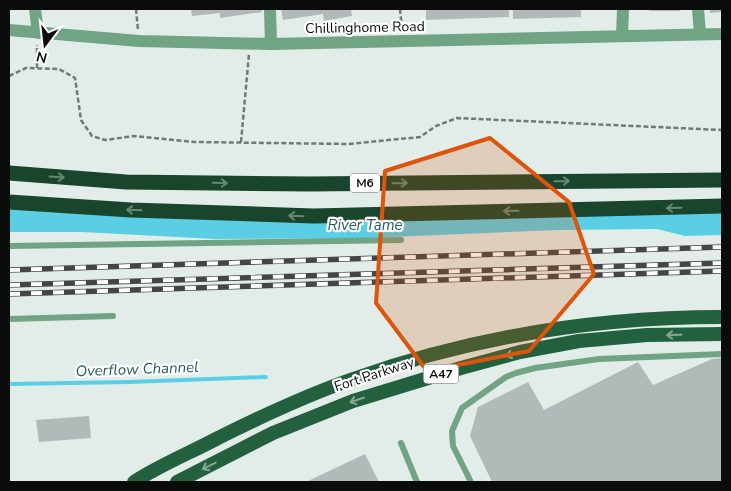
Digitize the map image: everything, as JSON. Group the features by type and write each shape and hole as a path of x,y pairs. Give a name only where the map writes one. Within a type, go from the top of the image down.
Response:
{"highway":[{"name":"M6","path":"9,173 126,182 310,184 722,180"},
{"path":"9,202 131,210 314,216 722,206"}],"main road":[{"name":"Fort Parkway","path":"134,482 269,413 353,379 452,349 515,335 577,326 647,320 722,318"},
{"name":"Fort Parkway","path":"177,482 273,433 353,401 460,368 520,352 579,341 647,335 722,334"}],"street":[{"path":"35,9 38,33"},
{"path":"270,9 270,44"},
{"path":"622,36 623,9"},
{"path":"698,9 700,34"},
{"name":"Chillinghome Road","path":"9,30 140,41 270,44 722,34"}],"lane":[{"path":"9,246 401,240"},
{"path":"9,319 113,316"},
{"path":"471,482 453,446 452,431 462,408 506,377 535,368 599,359 722,354"},
{"path":"401,444 417,482"}],"path":[{"path":"136,9 140,41"},
{"path":"400,9 403,41"},
{"path":"37,68 38,33"},
{"path":"242,142 250,43"},
{"path":"9,76 26,68 37,68 59,70 75,78 81,120 92,136 105,140 134,136 195,142 349,144 420,137 436,126 457,118 722,130"}],"highlighted area":[{"path":"490,138 569,202 594,274 529,351 427,371 376,303 385,171"}],"water":[{"name":"River Tame","path":"9,200 217,209 722,212 722,235 685,236 657,229 556,230 367,238 215,239 82,232 9,232"}],"building":[{"path":"191,9 261,9 262,12 220,18 220,13 192,16"},
{"path":"281,9 351,9 352,16 324,21 323,14 283,20"},
{"path":"426,9 509,9 509,17 426,20"},
{"path":"513,9 581,9 581,17 513,19"},
{"path":"649,9 680,9 680,11 649,11"},
{"path":"710,9 722,9 722,12 710,13"},
{"path":"722,358 722,482 492,482 470,436 478,407 528,382 544,410 638,362 653,385 712,359"},
{"path":"89,416 91,438 39,442 36,420"},
{"path":"365,454 379,482 306,482"}],"waterway":[{"name":"Overflow Channel","path":"9,384 266,377"}],"railway":[{"path":"9,270 722,247"},
{"path":"9,285 722,263"},
{"path":"9,294 722,271"}]}
